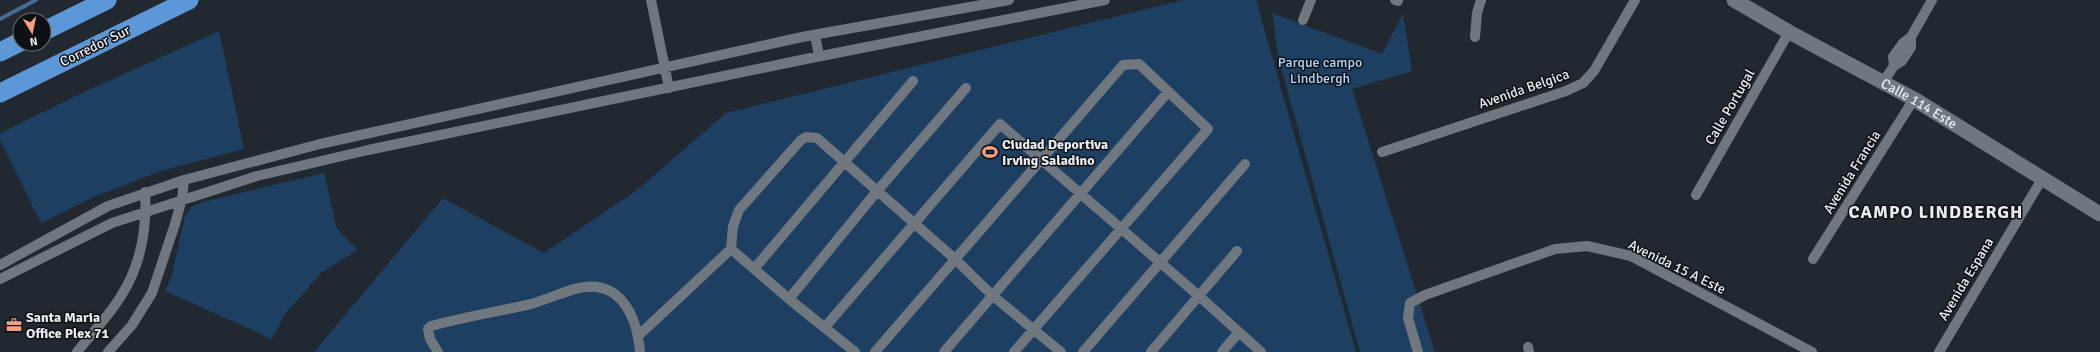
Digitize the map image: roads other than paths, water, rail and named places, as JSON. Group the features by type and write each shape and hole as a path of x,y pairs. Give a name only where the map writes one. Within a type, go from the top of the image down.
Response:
{"highway":[{"path":"52,27 107,0"},
{"name":"Corredor Sur","path":"0,93 189,0"},
{"path":"0,52 12,46"}],"street":[{"path":"651,0 669,88"},
{"path":"0,265 108,206 145,192 184,180 320,144 815,35 1008,0"},
{"path":"0,279 112,223 182,199 258,176 368,150 819,56 1105,0"},
{"path":"1303,20 1311,0"},
{"path":"1475,37 1477,13 1481,0"},
{"name":"Avenida Belgica","path":"1382,152 1566,90 1583,82 1594,71 1635,0"},
{"name":"Calle 114 Este","path":"1734,0 1789,32 1914,99 2100,214"},
{"path":"1883,82 1894,66 1902,61 1911,47 1911,37 1932,0"},
{"name":"Calle Portugal","path":"1696,195 1789,32"},
{"path":"815,35 819,56"},
{"path":"875,352 1040,159 1123,65 1139,64 1208,129 1014,352"},
{"path":"754,270 913,81"},
{"path":"789,299 878,190 966,88"},
{"path":"944,352 1168,92"},
{"name":"Avenida Francia","path":"1813,259 1914,99"},
{"path":"825,327 1000,124 1199,296 1261,352"},
{"path":"638,336 732,249 734,226 739,210 801,140 806,137 817,138 955,259 993,296 1034,328 1061,352"},
{"path":"1083,352 1245,164"},
{"name":"Avenida Espana","path":"1939,352 2042,178"},
{"path":"108,352 132,325 152,293 182,199 184,180"},
{"path":"77,352 121,296 132,274 139,255 146,211 145,192"},
{"name":"Avenida 15 A Este","path":"1418,352 1408,318 1410,303 1425,295 1555,249 1587,246 1631,256 1812,352"},
{"path":"732,249 754,270 855,352"},
{"path":"1151,352 1237,251"},
{"path":"438,352 430,338 428,330 432,326 478,314 528,305 588,287 600,287 608,290 624,303 631,314 638,336 640,352"},
{"path":"1222,352 1239,332"}],"waterway":[{"path":"0,19 36,0"}],"place":[{"name":"Ciudad Deportiva Irving Saladino","path":"990,152"},
{"name":"Santa Maria Office Plex 71","path":"14,325"}],"district":[{"name":"CAMPO LINDBERGH","path":"1936,212"}],"park label":[{"name":"Parque campo Lindbergh","path":"1320,70"}]}
